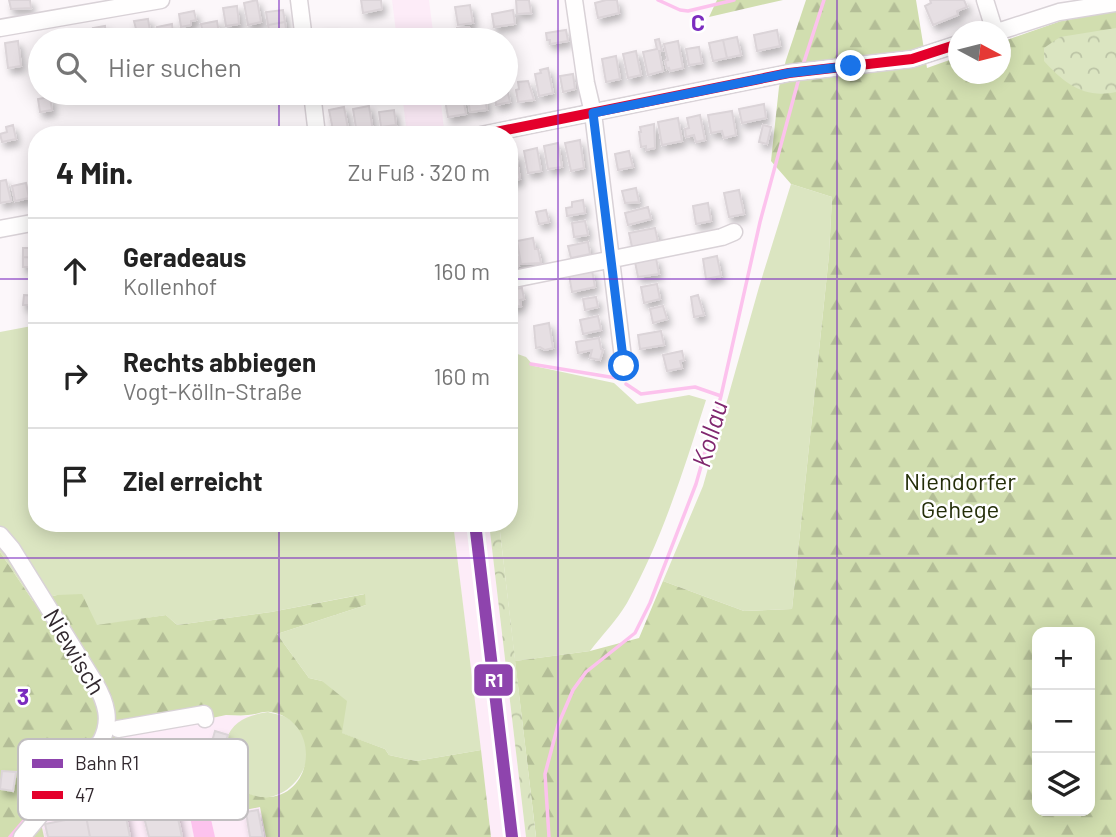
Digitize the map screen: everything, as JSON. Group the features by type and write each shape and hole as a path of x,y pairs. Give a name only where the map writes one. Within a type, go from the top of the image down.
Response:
{"street":[{"path":"0,28 161,0"},
{"path":"299,0 302,28"},
{"path":"574,0 593,113 624,366"},
{"path":"985,0 992,21"},
{"path":"1011,26 1060,6 1116,2"},
{"path":"518,128 793,73 912,59 948,47"},
{"path":"313,105 316,126"},
{"path":"0,229 28,224"},
{"path":"518,277 722,237 734,232"},
{"name":"Niewisch","path":"0,534 12,549 103,699 108,718 102,739"},
{"path":"118,729 204,714 205,719"},
{"name":"Niewisch","path":"22,837 36,820"}],"shaded area":[{"path":"392,0 429,0 432,28 396,28"},
{"path":"403,105 441,105 444,126 406,126"},
{"path":"454,532 490,532 526,837 491,837"},
{"path":"268,712 260,807 266,837 44,837 41,823 43,820 248,820 248,739 114,739 226,715 246,716"},
{"path":"191,820 211,820 215,837 194,837"}],"green space":[{"path":"717,0 783,0 709,17"},
{"name":"Niendorfer Gehege","path":"806,0 916,0 927,68 948,61 948,84 1011,84 1011,38 1061,21 1116,11 1116,837 536,837 515,661 590,651 639,638 663,581 744,611 792,609 829,255 832,197 791,184 771,161 779,87"},
{"path":"1116,28 1116,92 1105,94 1084,91 1059,76 1044,61 1044,48 1060,37"},
{"path":"791,184 832,197 829,255 792,609 744,611 663,581 703,486"},
{"path":"28,327 28,532 454,532 481,750 416,761 389,755 385,749 341,733 322,681 309,678 277,634 366,605 364,594 271,612 177,625 166,615 97,626 57,595 33,601 0,552 0,332"},
{"path":"518,354 526,357 534,366 614,383 637,404 689,395 706,400 671,504 640,579 623,609 590,651 515,661 500,532 518,532"},
{"path":"490,532 500,532 536,837 526,837"},
{"path":"0,552 33,601 57,595 82,594 97,625 166,615 177,625 271,612 365,594 366,605 277,634 309,678 322,681 347,701 342,733 385,749 389,755 416,761 481,750 491,837 266,837 260,807 248,809 248,793 260,797 280,795 293,787 302,774 306,759 305,743 299,729 287,718 267,712 226,715 114,739 18,739 18,820 43,820 41,823 44,837 0,837"},
{"path":"268,712 282,716 303,733 307,750 305,766 296,781 283,792 268,797 248,793 248,739 226,739 237,723"}],"building":[{"path":"9,0 30,0 31,8 11,9"},
{"path":"257,0 261,22 248,25 244,3"},
{"path":"361,0 381,0 382,9 363,13"},
{"path":"516,0 529,0 531,13 517,14"},
{"path":"617,0 619,13 598,18 595,3"},
{"path":"930,0 964,0 967,7 957,11 958,15 933,25 925,6 931,3"},
{"path":"470,5 473,23 458,25 455,7"},
{"path":"237,6 239,24 226,26 223,8"},
{"path":"283,10 285,22 268,25 266,12"},
{"path":"513,10 515,24 494,27 492,14"},
{"path":"194,11 196,20 191,21 191,25 181,27 179,14"},
{"path":"148,19 150,28 136,28 134,21"},
{"path":"217,21 218,28 202,28 201,24"},
{"path":"285,22 286,28 268,28 268,25"},
{"path":"172,24 172,28 157,28"},
{"path":"566,30 568,41 550,44 550,40 547,40 546,33"},
{"path":"777,30 780,46 757,51 754,35"},
{"path":"737,37 741,55 727,58 723,40"},
{"path":"659,39 663,71 648,75 643,52 657,49 655,40"},
{"path":"723,40 727,58 713,61 709,43"},
{"path":"18,41 21,66 8,68 5,43"},
{"path":"678,41 683,68 670,71 665,61 668,60 664,44"},
{"path":"699,47 702,63 689,65 686,49"},
{"path":"636,51 641,75 628,78 623,54"},
{"path":"616,56 620,79 606,82 602,59"},
{"path":"548,68 553,93 539,96 535,74"},
{"path":"573,74 575,89 563,92 560,76"},
{"path":"528,81 534,100 518,102 518,82"},
{"path":"764,104 766,118 742,123 739,109"},
{"path":"39,105 51,105 52,110 40,112"},
{"path":"446,105 464,105 466,114 448,117"},
{"path":"469,105 486,105 487,110 470,112"},
{"path":"369,106 372,126 356,126 353,109"},
{"path":"344,107 348,126 332,126 329,110"},
{"path":"394,110 396,125 381,126 379,112"},
{"path":"732,111 736,135 724,138 722,131 711,133 708,115"},
{"path":"700,115 705,140 696,142 694,135 686,137 685,129 689,128 687,118"},
{"path":"678,118 682,141 662,145 658,122"},
{"path":"654,124 655,148 646,150 646,146 641,147 640,127"},
{"path":"13,125 16,139 2,142 0,134 7,132 6,127"},
{"path":"763,125 771,127 767,144 759,142"},
{"path":"580,140 584,168 571,171 565,143"},
{"path":"558,143 562,167 548,169 544,146"},
{"path":"537,148 541,171 528,173 524,151"},
{"path":"629,151 633,167 618,170 615,154"},
{"path":"6,180 11,201 0,203 0,181"},
{"path":"26,183 28,198 15,201 12,186"},
{"path":"636,188 639,202 625,203 622,191"},
{"path":"739,190 744,214 729,217 724,193"},
{"path":"583,200 585,213 567,216 566,208 572,207 572,202"},
{"path":"708,203 711,221 696,224 693,206"},
{"path":"648,207 651,219 628,225 625,213"},
{"path":"546,210 549,222 539,224 536,212"},
{"path":"585,221 588,235 574,237 572,223"},
{"path":"655,228 658,242 632,247 629,233"},
{"path":"533,238 541,263 521,264 518,241"},
{"path":"588,242 590,254 571,258 568,246"},
{"path":"23,248 28,248 28,257 23,257"},
{"path":"717,256 721,276 706,279 703,259"},
{"path":"23,257 28,257 28,267 23,267"},
{"path":"656,258 659,274 638,277 635,262"},
{"path":"592,270 595,287 572,292 569,275"},
{"path":"657,284 660,299 644,303 641,287"},
{"path":"522,288 524,299 520,300 521,306 518,306 518,289"},
{"path":"24,295 28,295 28,305 23,305"},
{"path":"698,295 704,315 694,317 691,297"},
{"path":"596,297 598,307 585,310 583,299"},
{"path":"663,306 667,319 653,323 650,309"},
{"path":"598,316 601,330 583,334 580,320"},
{"path":"549,323 553,348 536,348 534,326"},
{"path":"661,331 664,345 640,349 638,335"},
{"path":"599,338 603,350 600,360 590,358 592,350 578,353 576,342"},
{"path":"682,351 682,368 667,371 663,355"},
{"path":"215,731 228,735 226,739 213,739"},
{"path":"2,771 16,772 13,791 0,789"},
{"path":"258,810 263,837 250,837 248,812"},
{"path":"87,820 127,820 130,837 90,837"},
{"path":"87,820 90,837 48,837 45,824"},
{"path":"145,820 178,820 182,837 149,837"}],"waterway":[{"path":"658,0 688,11 734,0"},
{"name":"Kollau","path":"802,68 824,0"},
{"name":"Kollau","path":"549,837 545,774 558,725 573,690 586,672 635,633 650,603 696,484 721,396 760,222 799,78"},
{"path":"531,364 616,378"},
{"path":"626,384 641,394 695,387 721,396"},
{"path":"10,837 25,820"}],"rail line":[{"name":"R1","path":"476,532 512,837"}],"transit line":[{"name":"47","path":"518,128 789,73 912,59 948,47"}],"route":[{"path":"624,366 593,113 789,73 851,66"}]}
